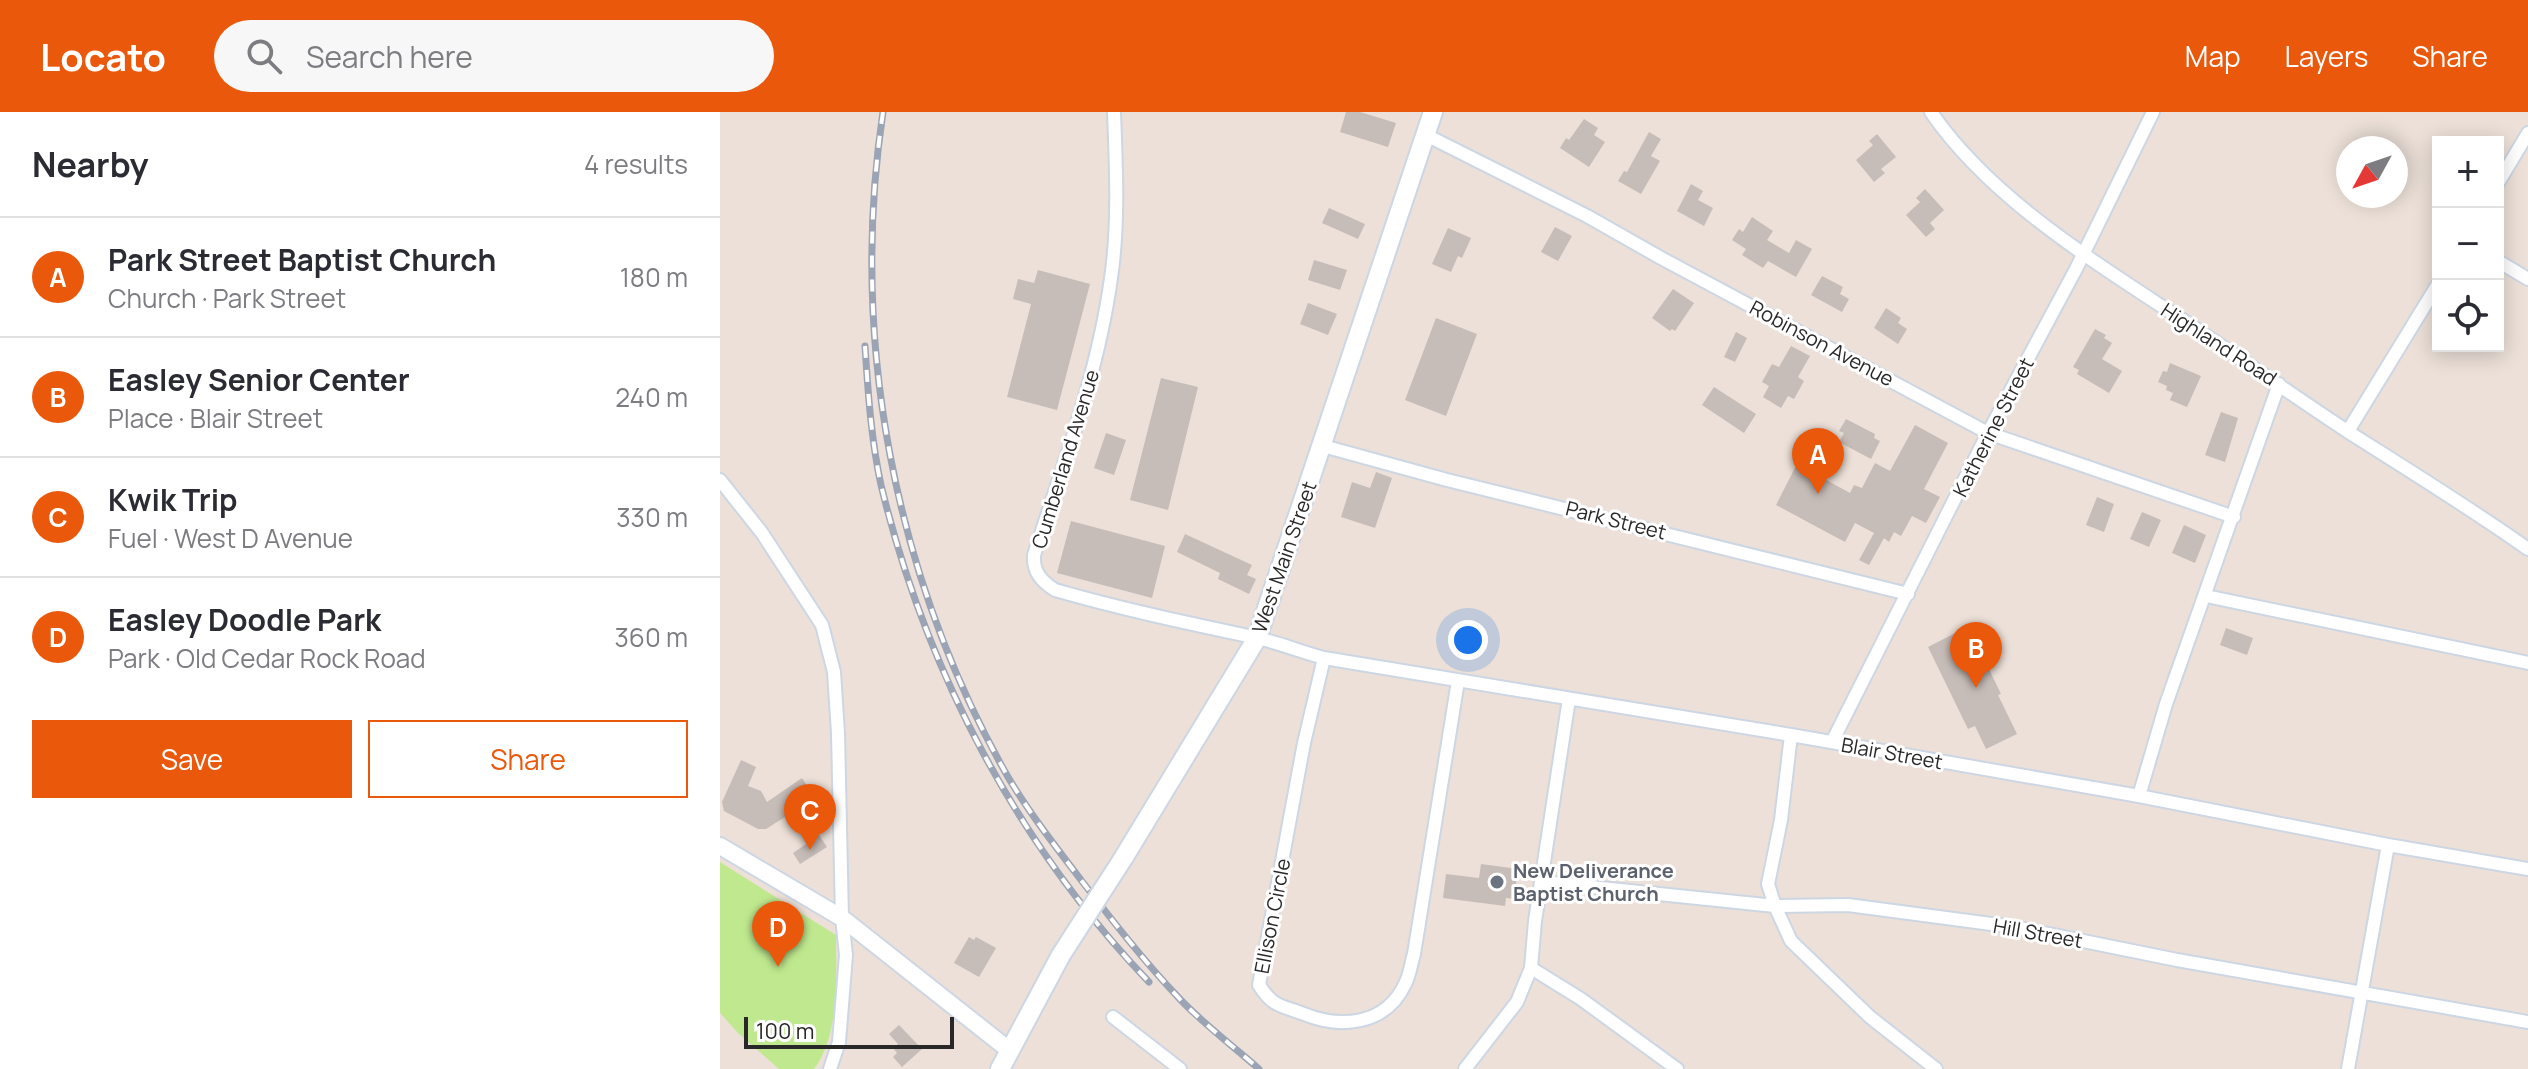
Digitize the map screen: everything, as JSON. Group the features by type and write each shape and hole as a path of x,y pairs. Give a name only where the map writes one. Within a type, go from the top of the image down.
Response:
{"main road":[{"name":"West Main Street","path":"1000,1069 1061,955 1257,638 1433,112"}],"street":[{"name":"Cumberland Avenue","path":"1114,112 1115,228 1112,276 1092,379 1034,555 1034,566 1045,583 1055,590 1257,638"},
{"name":"Highland Road","path":"1931,112 1966,154 2003,189 2084,253 2528,549"},
{"name":"Katherine Street","path":"1832,742 1988,433 2084,253 2153,112"},
{"path":"2504,173 2528,133"},
{"name":"Robinson Avenue","path":"1426,135 1587,216 1988,433 2234,517"},
{"path":"2504,265 2528,279"},
{"path":"2348,431 2432,294"},
{"path":"2139,796 2166,704 2279,384"},
{"name":"Park Street","path":"1323,446 1908,594"},
{"path":"723,488 762,533 822,625 834,672 842,918 846,955 839,1042 830,1069"},
{"path":"2206,596 2528,663"},
{"name":"Blair Street","path":"1257,638 1324,658 1832,742 2528,869"},
{"name":"Ellison Circle","path":"1324,658 1304,743 1259,985 1270,1001 1322,1021 1343,1023 1365,1020 1385,1009 1405,986 1414,954 1458,681"},
{"path":"1465,1069 1517,1002 1531,968 1535,921 1569,699"},
{"path":"1791,735 1781,820 1768,884 1775,906 1791,941 1870,1017 1936,1069"},
{"path":"2348,1069 2388,845"},
{"path":"720,846 842,918 1009,1050"},
{"name":"Hill Street","path":"1543,882 1775,906 1848,905 2014,927 2528,1022"},
{"path":"1531,968 1581,999 1677,1069"},
{"path":"1113,1017 1180,1069"}],"green space":[{"path":"720,862 836,935 835,1005 828,1039 814,1069 779,1069 720,1013"}],"building":[{"path":"1346,112 1360,112 1396,123 1388,147 1340,132"},
{"path":"1584,119 1598,128 1594,135 1605,142 1589,167 1560,148"},
{"path":"1649,132 1661,139 1651,156 1660,161 1641,194 1618,181 1624,171 1627,172"},
{"path":"1877,134 1896,157 1881,169 1885,173 1874,182 1856,160 1873,145 1869,141"},
{"path":"1691,184 1703,191 1698,200 1713,208 1704,226 1677,211"},
{"path":"1925,189 1944,210 1930,223 1935,229 1926,237 1906,215 1920,202 1916,198"},
{"path":"1329,208 1365,224 1358,239 1322,223"},
{"path":"1752,217 1773,231 1767,240 1789,253 1796,240 1812,249 1796,277 1768,261 1763,268 1742,255 1746,249 1732,240 1739,229 1743,232"},
{"path":"1555,227 1572,236 1558,261 1541,252"},
{"path":"1448,228 1471,238 1451,272 1432,264"},
{"path":"1314,260 1347,270 1340,290 1308,280"},
{"path":"1038,270 1090,284 1057,410 1007,397 1031,304 1013,299 1018,279 1034,283"},
{"path":"1822,276 1843,287 1840,294 1849,299 1842,312 1811,295"},
{"path":"1673,289 1694,303 1675,331 1670,331 1652,318"},
{"path":"1308,303 1337,314 1328,335 1300,324"},
{"path":"1886,308 1901,318 1898,323 1907,329 1898,344 1874,328"},
{"path":"1436,318 1477,334 1446,416 1405,400"},
{"path":"2095,329 2112,343 2102,359 2122,371 2109,393 2077,374 2079,370 2073,367"},
{"path":"1736,332 1747,338 1735,362 1724,357"},
{"path":"1791,346 1810,356 1798,377 1804,381 1794,399 1788,396 1781,408 1763,397 1769,386 1762,382 1772,364 1779,367"},
{"path":"2170,363 2201,376 2187,407 2170,400 2173,393 2158,382"},
{"path":"1161,378 1198,387 1168,510 1130,500"},
{"path":"1714,387 1756,414 1744,433 1702,405"},
{"path":"2221,412 2238,418 2225,462 2205,455"},
{"path":"1846,419 1875,434 1874,438 1880,441 1871,459 1839,442 1844,433 1839,431"},
{"path":"1915,425 1948,443 1924,489 1940,497 1926,523 1912,516 1901,536 1894,532 1889,542 1884,538 1869,565 1859,560 1874,533 1855,523 1845,542 1776,505 1797,464 1850,493 1854,485 1862,488 1875,463 1890,471"},
{"path":"1106,433 1126,440 1114,475 1094,468"},
{"path":"1376,472 1392,478 1375,528 1341,517 1352,482 1370,488"},
{"path":"2097,497 2114,504 2104,532 2086,525"},
{"path":"2142,512 2161,520 2149,547 2130,539"},
{"path":"1071,521 1165,546 1152,598 1057,573"},
{"path":"2184,525 2206,535 2195,563 2172,553"},
{"path":"1185,534 1252,565 1247,575 1256,579 1249,594 1218,579 1220,573 1177,552"},
{"path":"2226,628 2253,638 2247,655 2220,645"},
{"path":"1963,629 1970,642 1975,640 2017,734 1986,749 1975,726 1968,729 1928,647"},
{"path":"741,760 756,767 748,786 761,791 767,802 802,778 815,798 766,829 758,829 724,811 722,802"},
{"path":"819,835 827,847 800,864 793,853"},
{"name":"New Deliverance Baptist Church","path":"1481,864 1518,869 1514,899 1506,898 1505,906 1443,898 1446,874 1479,878"},
{"path":"969,937 974,940 976,937 996,948 979,977 954,963"},
{"path":"899,1025 922,1049 902,1067 893,1057 897,1053 893,1048 898,1044 889,1034"}],"railway":[{"path":"883,112 874,198 872,284 878,369 890,455 909,539 936,621 969,700 1008,777 1043,830 1165,983 1197,1016 1259,1069"},
{"path":"865,346 872,433 881,485 923,622 951,688 982,752 1018,813 1101,929 1149,982"}],"place":[{"name":"Park Street Baptist Church","path":"1818,494"},
{"name":"Easley Senior Center","path":"1976,688"},
{"name":"Kwik Trip","path":"810,850"},
{"name":"New Deliverance Baptist Church","path":"1497,882"},
{"name":"Easley Doodle Park","path":"778,967"}]}
